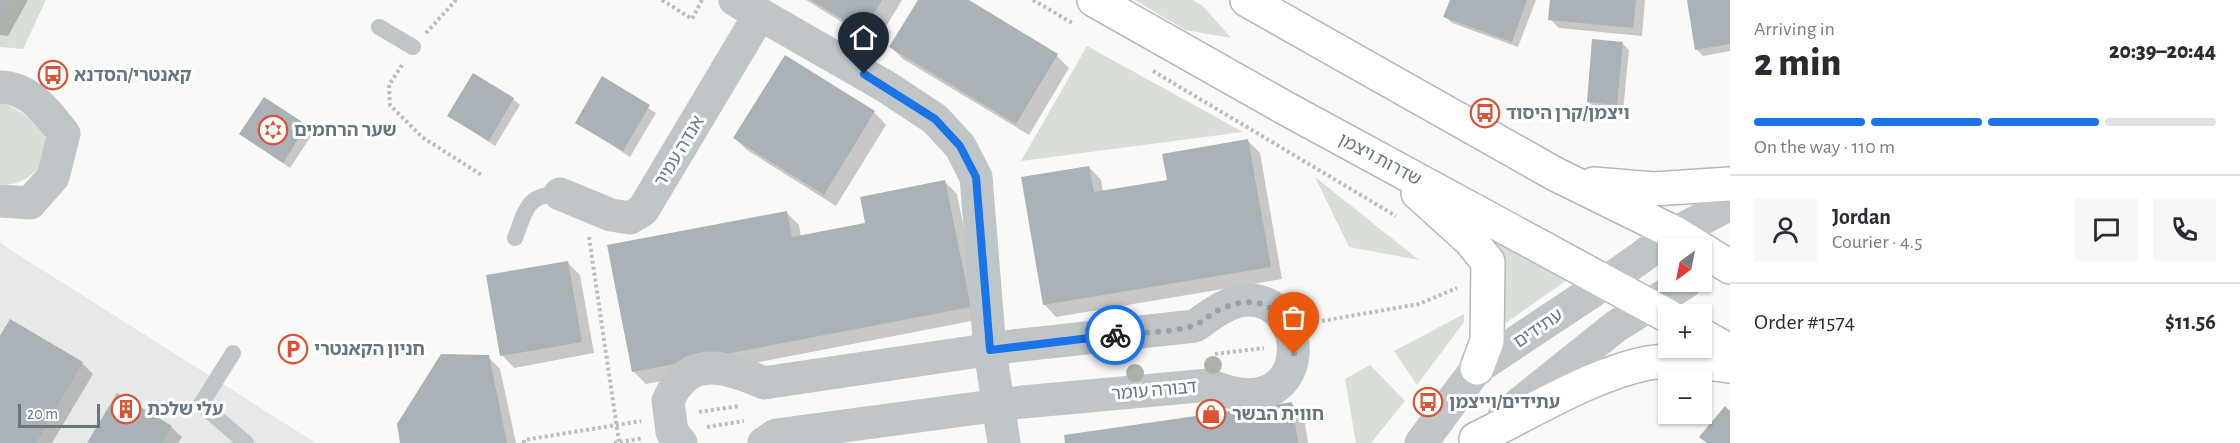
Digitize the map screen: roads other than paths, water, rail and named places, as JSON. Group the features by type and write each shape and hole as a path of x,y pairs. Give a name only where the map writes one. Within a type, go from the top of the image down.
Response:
{"main road":[{"path":"1247,0 1555,174 1675,233 1720,263"},
{"name":"שדרות ויצמן","path":"1089,15 1376,156 1658,310"},
{"path":"1376,156 1470,240 1488,262 1487,341 1478,368"},
{"path":"1555,174 1627,188 1730,184"},
{"path":"1712,341 1730,351"},
{"path":"1475,441 1614,372 1649,363 1682,361 1730,366"}],"street":[{"name":"אנדה עמיר","path":"572,199 611,215 630,218 643,210 748,7"},
{"path":"748,7 885,86 935,119 960,146 976,177 990,350 1004,443"},
{"path":"0,87 13,87 44,108 64,134 53,177 30,203 0,201"},
{"name":"עתידים","path":"1421,443 1478,368 1675,233 1730,204"},
{"path":"1666,304 1677,292"},
{"name":"דבורה עומר","path":"681,443 672,432 668,401 685,375 702,368 719,368 742,373 764,383 990,350 1195,326 1215,312 1250,300 1266,306 1281,316 1293,335 1294,354 1290,370 1272,389 1250,397 1228,393 1209,385 998,405 776,435 764,443"},
{"path":"1475,441 1615,327 1658,311"}],"lane":[{"path":"379,27 413,47"},
{"path":"515,237 530,201 541,194 572,199"},
{"path":"233,353 201,404 246,443"}],"place":[{"name":"קאנטרי/הסדנא","path":"53,75"},
{"name":"ויצמן/קרן היסוד","path":"1485,113"},
{"name":"שער הרחמים","path":"273,130"},
{"name":"חניון הקאנטרי","path":"293,349"},
{"name":"עתידים/וייצמן","path":"1428,402"},
{"name":"עלי שלכת","path":"126,409"},
{"name":"חווית הבשר","path":"1211,414"}]}
